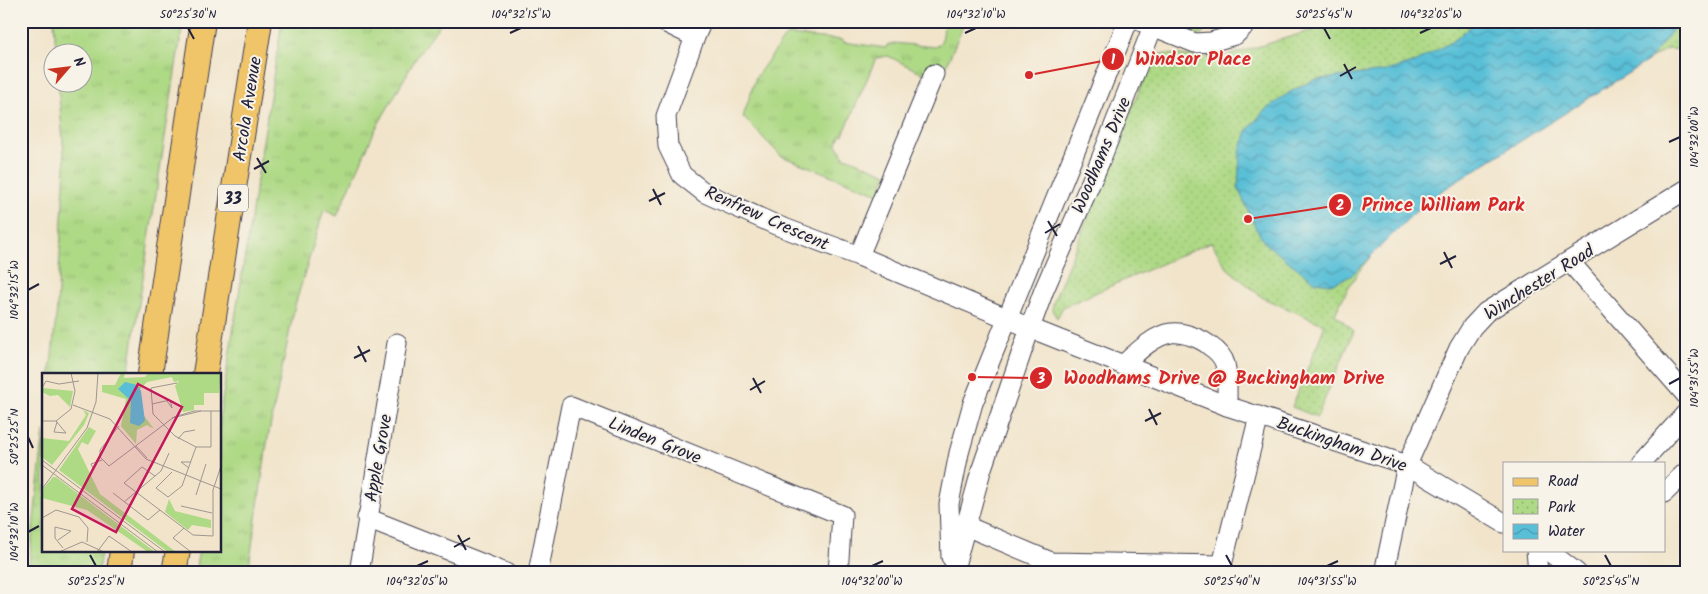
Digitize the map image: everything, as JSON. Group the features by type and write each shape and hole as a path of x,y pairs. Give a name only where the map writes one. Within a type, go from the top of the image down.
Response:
{"main road":[{"path":"150,373 204,21"},
{"name":"Arcola Avenue","path":"205,373 260,21"},
{"path":"119,573 122,552"},
{"path":"174,573 178,552"}],"street":[{"path":"662,21 698,29"},
{"name":"Woodhams Drive","path":"952,573 949,504 958,452 973,403 1128,21"},
{"path":"1149,23 1195,43 1211,42 1218,30 1234,35 1248,21"},
{"name":"Woodhams Drive","path":"952,573 981,471 1030,328 1044,290 1101,159 1149,23"},
{"name":"Renfrew Crescent","path":"698,29 666,116 668,146 682,175 706,192 776,225 859,256 1007,317"},
{"path":"859,256 934,74"},
{"name":"Winchester Road","path":"1384,573 1407,465 1459,348 1472,327 1486,312 1687,189"},
{"path":"1570,262 1687,396"},
{"name":"Buckingham Drive","path":"1007,317 1030,328 1227,406 1407,465 1503,522"},
{"path":"1124,365 1139,350 1152,341 1171,333 1190,335 1205,341 1224,362 1227,406"},
{"name":"Apple Grove","path":"359,573 397,343"},
{"name":"Linden Grove","path":"538,573 571,406 842,515 838,573"},
{"path":"1642,462 1687,412"},
{"path":"966,526 1052,562 1222,565 1259,416"},
{"path":"1666,491 1687,471"},
{"path":"367,518 506,573"},
{"path":"1536,552 1538,573"},
{"path":"1550,552 1577,573"}],"green space":[{"path":"54,21 183,21 128,373 50,373 57,308 65,165 59,92 92,92 92,42 55,42"},
{"path":"282,21 442,21 416,58 375,130 337,216 324,210 295,305 268,437 248,573 195,573 199,552 221,552 221,408"},
{"path":"944,21 965,21 944,71 932,66 924,74 888,56 876,58 843,135 840,135 837,144 843,156 887,174 879,194 781,156 743,117 756,77 786,36 843,40 843,42 886,48 887,45 893,43 935,47 942,39"},
{"path":"1177,21 1209,21 1206,30 1199,36 1175,25 1178,24"},
{"path":"1342,21 1687,21 1687,50 1667,49 1649,60 1440,192 1393,233 1362,267 1348,288 1335,314 1354,331 1317,417 1292,407 1325,325 1263,298 1227,268 1211,242 1063,307 1057,318 1052,310 1053,303 1151,61 1158,54 1221,58"},
{"path":"42,449 42,552 101,552 98,573 28,573"}],"water":[{"path":"1476,21 1678,21 1649,60 1440,192 1419,208 1351,276 1330,284 1316,282 1266,244 1256,229 1238,188 1240,152 1247,131 1264,111 1290,92 1313,80 1386,71 1416,62 1456,39"}],"place":[{"name":"Windsor Place","path":"1029,75"},
{"name":"Prince William Park","path":"1248,219"},
{"name":"Woodhams Drive @ Buckingham Drive","path":"972,377"}]}
